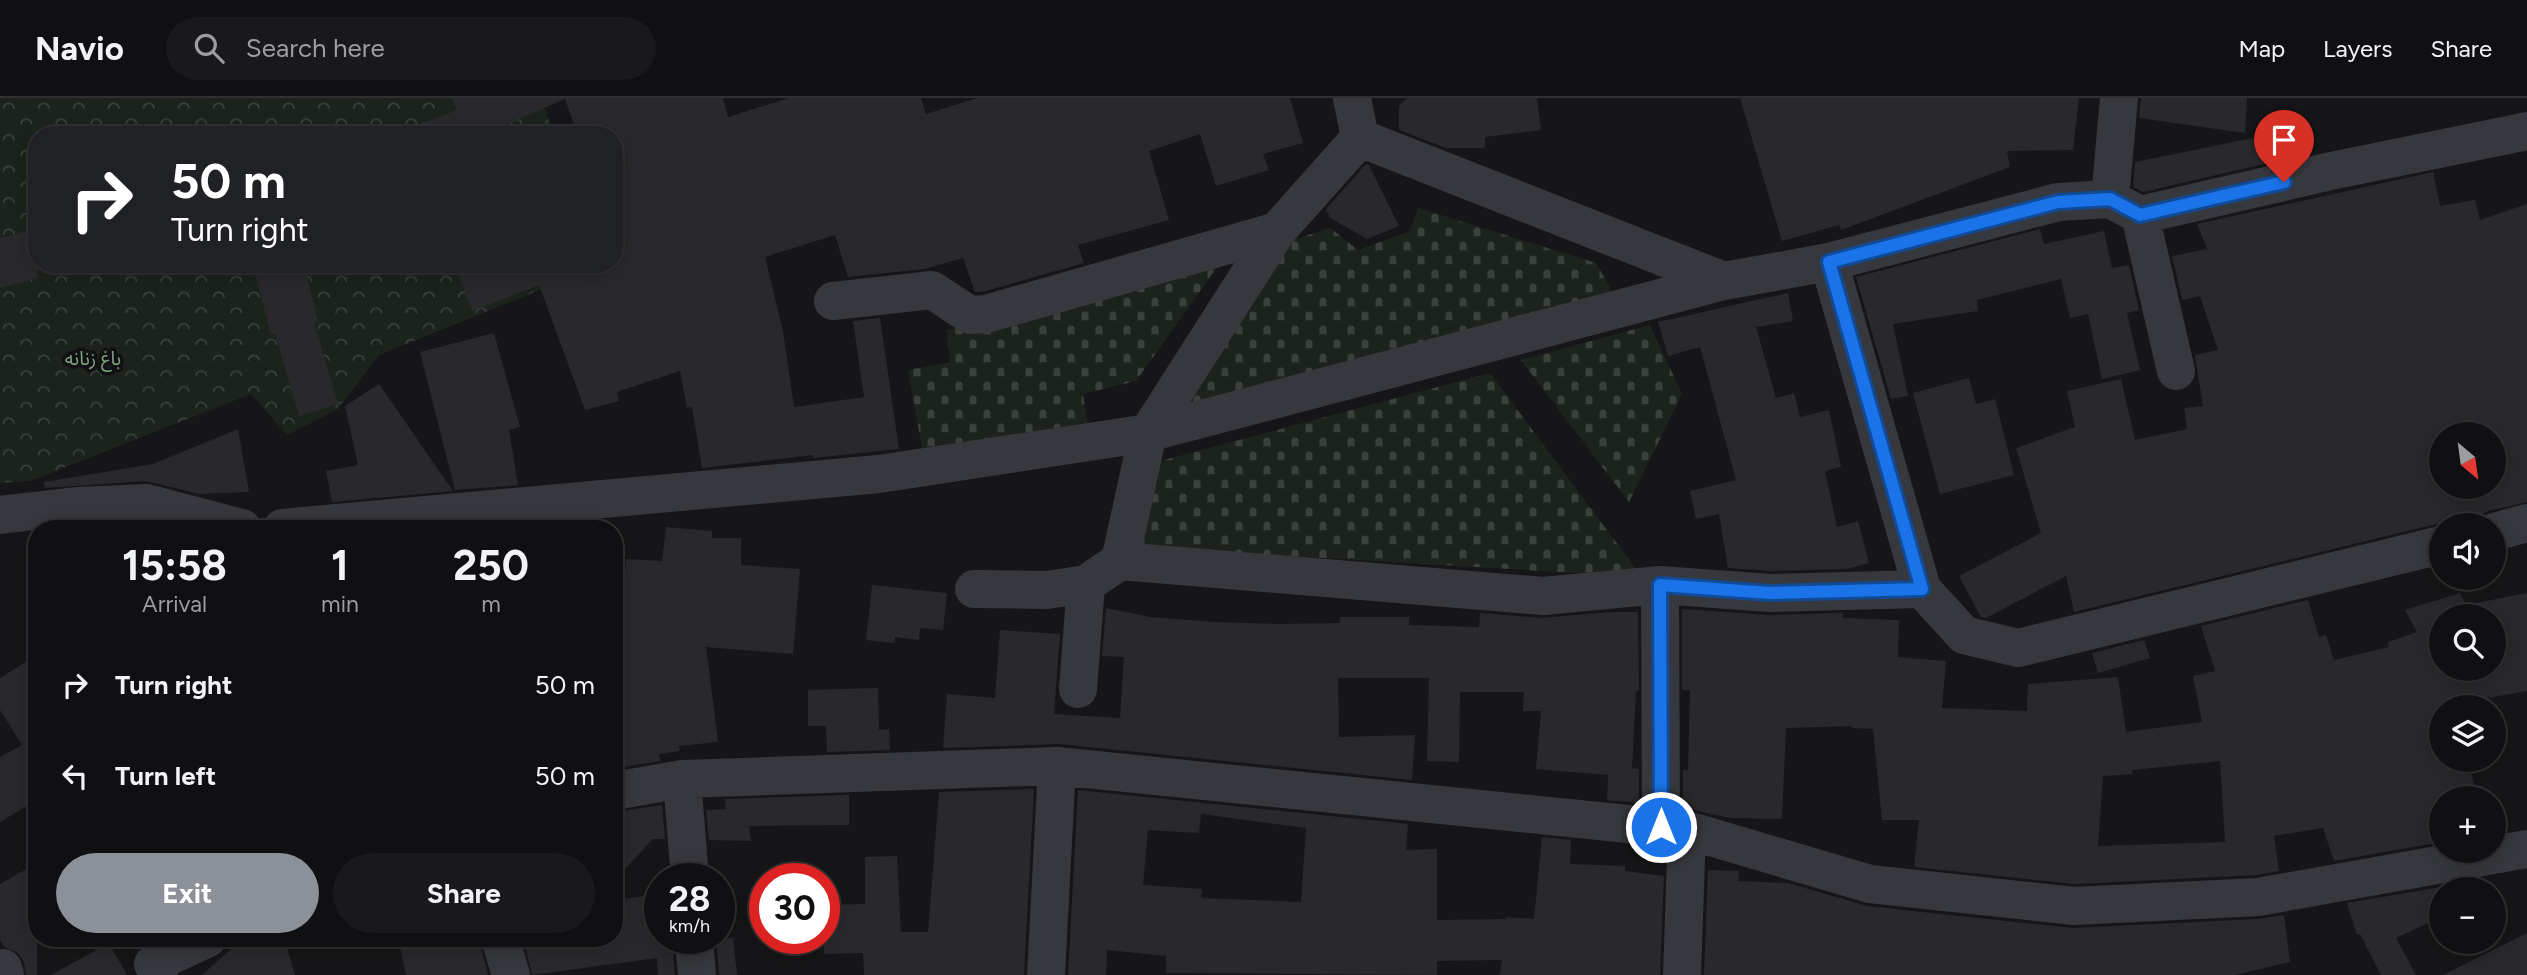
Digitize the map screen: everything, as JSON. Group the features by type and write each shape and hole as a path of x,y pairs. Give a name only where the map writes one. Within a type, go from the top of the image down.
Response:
{"street":[{"path":"1352,98 1360,138"},
{"path":"2119,98 2125,207 2176,371"},
{"path":"370,520 879,474 1148,433 1724,281 1829,262 2058,202 2125,207 2332,171 2527,131"},
{"path":"1120,561 1148,433 1278,231 1360,138"},
{"path":"1360,138 1724,281"},
{"path":"832,301 932,290 970,315 986,314 1278,231"},
{"path":"1829,262 1922,589 1964,635 2018,648 2429,548"},
{"path":"0,515 76,506 147,503 212,520"},
{"path":"2506,529 2527,523"},
{"path":"974,589 1047,590 1086,584 1120,561 1543,596 1660,585 1770,593 1922,589"},
{"path":"1078,689 1086,584"},
{"path":"1660,585 1682,975"},
{"path":"1046,975 1057,766"},
{"path":"623,789 682,779 1057,766 1674,828 1870,884 2074,906 2258,897 2527,849"},
{"path":"682,779 689,863"},
{"path":"159,975 153,964 189,947"},
{"path":"503,947 511,975"},
{"path":"695,954 697,975"},
{"path":"0,969 3,968 5,975"}],"green space":[{"name":"باغ زنانه","path":"0,98 540,98 551,126 28,126 28,273 582,273 379,355 338,409 287,435 251,394 30,481 0,483"},
{"path":"1418,208 1596,263 1613,293 1162,412 1280,244 1330,228 1358,250 1410,231"},
{"path":"1223,259 1136,381 1083,394 1088,425 923,453 908,370 950,362 947,330"},
{"path":"1650,325 1682,394 1629,502 1521,360"},
{"path":"1490,373 1642,577 1126,546 1145,465"}],"building":[{"path":"452,98 723,98 728,117 789,98 921,98 926,114 977,98 1290,98 1303,143 1263,154 1269,170 1216,186 1200,134 1149,151 1169,220 1078,245 1084,263 982,292 975,292 963,258 924,269 848,277 835,235 765,257 783,331 794,407 864,397 853,321 880,318 899,449 813,458 813,455 702,468 692,407 687,408 680,371 617,392 619,401 585,410 539,285 472,311 457,273 623,273 623,126 575,126 565,99 503,126 414,126 457,110"},
{"path":"1407,98 1537,98 1541,130 1485,137 1485,148 1446,148 1399,130 1399,106"},
{"path":"1740,98 2079,98 2073,150 2007,151 2010,167 1841,230 1839,225 1782,241"},
{"path":"2141,98 2247,98 2245,133 2139,118"},
{"path":"2263,136 2268,163 2143,192 2133,187 2135,162"},
{"path":"1366,164 1369,165 1399,226 1367,239 1330,218 1326,209"},
{"path":"2433,172 2440,206 2475,200 2480,220 2527,204 2527,502 2484,513 2429,513 2429,526 2074,612 2066,576 1986,618 1981,617 1959,576 2041,533 2016,448 2075,427 2067,391 2121,379 2135,440 2187,429 2184,408 2203,406 2195,355 2218,350 2200,296 2182,300 2172,256 2207,249 2197,224"},
{"path":"2040,229 2044,244 2104,231 2112,268 2129,265 2139,310 2127,313 2140,370 2102,379 2088,314 2070,318 2061,279 1977,300 1978,311 1893,324 1908,396 1891,399 1856,277"},
{"path":"28,230 28,273 37,273 37,278 0,288 0,238"},
{"path":"255,273 306,273 318,322 314,323 338,404 299,416 275,334 271,335"},
{"path":"1788,293 1793,321 1756,327 1776,398 1794,393 1800,417 1829,410 1841,467 1825,471 1837,527 1858,521 1869,563 1847,569 1771,571 1728,568 1719,514 1696,519 1690,491 1736,480 1700,347 1668,356 1658,322"},
{"path":"494,333 520,427 509,430 518,485 455,490 420,352"},
{"path":"1969,378 1976,404 1995,399 2014,475 1940,494 1913,393"},
{"path":"379,384 453,491 332,502 326,471 358,465 345,406"},
{"path":"238,429 249,492 199,494 146,481 45,488 44,482 153,464"},
{"path":"666,527 712,531 712,538 741,538 741,565 800,569 793,654 706,647 718,742 679,746 680,751 659,754 660,761 623,767 623,608 626,559 662,561"},
{"path":"872,585 947,593 943,630 920,628 919,640 895,637 894,643 866,640"},
{"path":"2460,593 2466,604 2429,604 2429,681 2506,681 2506,604 2471,604 2527,593 2527,691 2505,695 2429,695 2429,772 2471,772 2474,786 2429,786 2429,844 2334,861 2323,828 2274,836 2279,871 2256,875 2075,884 1914,867 1919,820 1882,820 1873,729 1852,726 1786,728 1782,819 1730,818 1683,808 1683,770 1688,770 1690,690 1682,690 1682,609 1769,615 1843,613 1843,618 1899,620 1898,657 1946,661 1942,708 2027,711 2028,684 2118,677 2126,732 2202,722 2193,676 2215,671 2201,626 2308,600 2319,637 2326,635 2334,660 2389,647 2388,642 2417,632 2405,610","holes":["2220,761 2225,842 2098,846 2103,776 2133,774 2132,770"]},
{"path":"1106,608 1150,617 1214,622 1340,623 1340,617 1409,617 1409,625 1479,627 1480,613 1541,618 1638,612 1639,691 1636,691 1632,768 1639,769 1639,803 1607,800 1608,775 1536,769 1541,711 1523,711 1524,692 1460,692 1459,762 1427,761 1429,678 1338,678 1339,737 1415,735 1412,780 1059,744 943,748 947,694 995,698 1000,630 1060,634 1054,714 1120,718 1124,657 1102,656"},
{"path":"2144,640 2150,658 2098,673 2092,653"},
{"path":"28,661 28,805 0,822 0,757 22,745 0,710 0,678"},
{"path":"878,688 879,730 889,729 890,750 827,752 826,726 808,726 808,690"},
{"path":"1034,789 1024,975 864,975 863,953 840,954 840,905 865,904 865,857 897,856 901,932 928,932 939,792"},
{"path":"1078,790 1408,824 1406,850 1437,849 1437,920 1506,917 1534,919 1542,837 1571,840 1570,864 1625,866 1625,871 1664,876 1660,975 1500,975 1502,960 1437,961 1437,975 1166,973 1166,956 1107,950 1106,975 1068,975","holes":["1201,814 1306,828 1301,902 1201,898 1202,889 1143,885 1148,830 1199,833"]},
{"path":"849,795 849,825 749,826 751,841 709,840 706,810 726,809 725,799"},
{"path":"662,805 665,839 653,839 623,871 623,811"},
{"path":"28,868 28,947 37,947 37,975 26,975 24,962 18,953 4,947 0,940 0,884"},
{"path":"1708,870 1739,871 1738,881 1788,883 1867,906 2072,928 2259,919 2284,915 2290,962 2235,975 1704,975"},
{"path":"2429,889 2429,923 2396,938 2416,975 2381,975 2360,934 2357,935 2347,903"},
{"path":"644,896 644,954 673,954 675,975 658,975 657,958 532,975 525,947 623,947 623,899"},
{"path":"2527,933 2527,975 2443,975 2485,954 2506,954 2506,944"},
{"path":"102,947 111,947 127,975 51,975"},
{"path":"233,947 287,947 295,975 202,975"},
{"path":"400,947 481,947 488,975 406,975"},
{"path":"717,954 735,954 737,975 719,975"}],"route":[{"path":"1661,827 1660,585 1770,593 1922,589 1829,262 2058,202 2110,199 2140,215 2284,182"}]}
